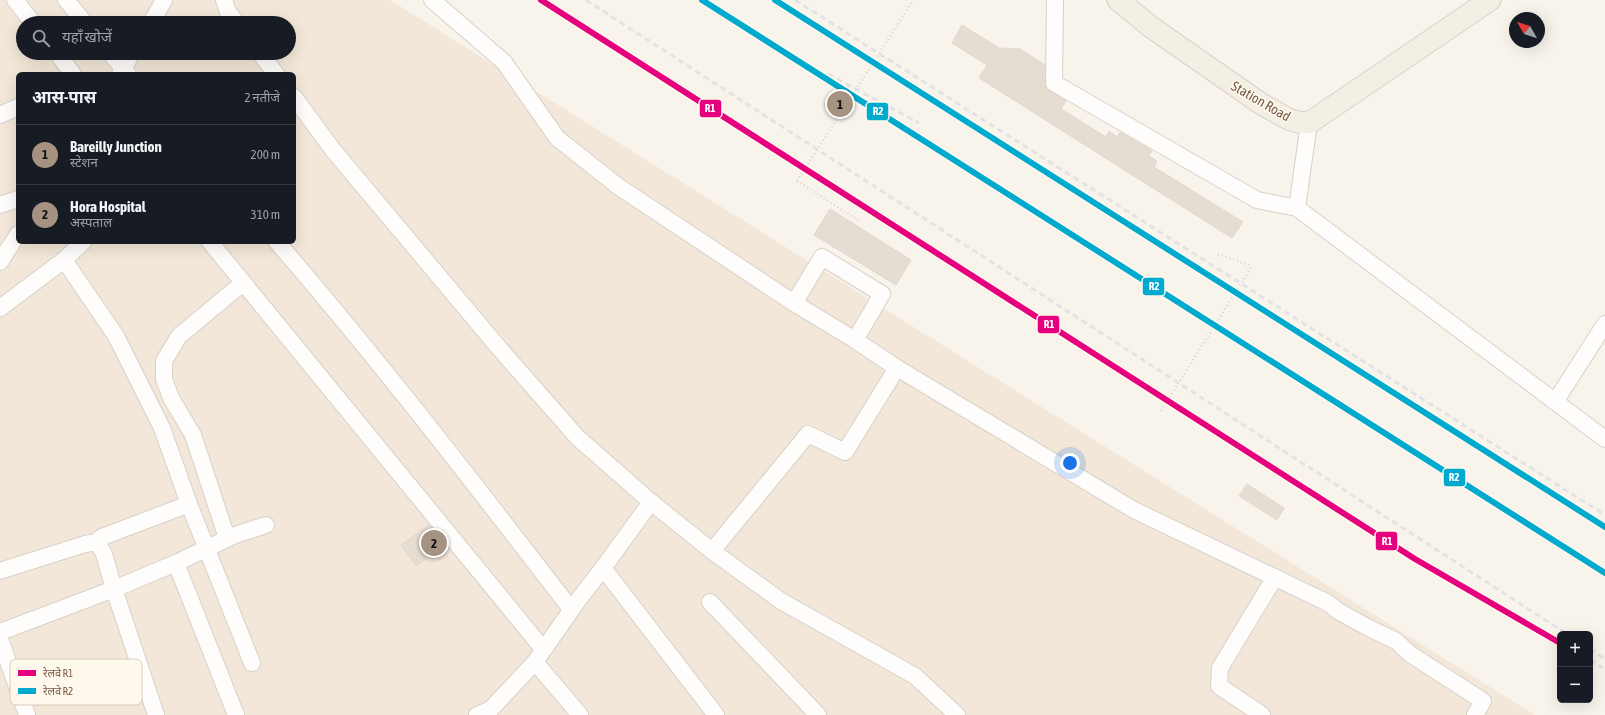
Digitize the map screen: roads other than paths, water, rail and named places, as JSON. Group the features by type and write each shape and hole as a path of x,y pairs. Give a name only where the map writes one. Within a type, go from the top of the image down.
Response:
{"main road":[{"name":"Station Road","path":"1118,0 1151,28 1260,103 1298,122 1308,122 1490,0"}],"street":[{"path":"15,0 28,16"},
{"path":"66,0 79,16"},
{"path":"155,16 164,0"},
{"path":"224,0 228,12 231,16"},
{"path":"432,0 504,62 558,138 618,187 794,303 855,340 897,368 1134,510 1328,603 1338,611 1367,627 1396,640 1410,654 1483,701 1475,715"},
{"path":"1055,0 1054,83 1257,200 1297,208 1605,439"},
{"path":"62,60 71,72"},
{"path":"115,60 124,72"},
{"path":"124,72 129,60"},
{"path":"265,60 274,72"},
{"path":"296,101 333,150 499,348 578,438 650,502 712,551 781,601 915,676 957,715"},
{"path":"0,115 16,108"},
{"path":"1297,208 1308,122"},
{"path":"0,205 16,200"},
{"path":"0,262 16,237"},
{"path":"0,308 64,260 81,244"},
{"path":"212,244 539,655 580,715"},
{"path":"279,244 345,321 571,609"},
{"path":"794,303 822,257 882,294 855,340"},
{"path":"64,260 116,336 162,428 189,504 252,663"},
{"path":"227,538 193,435 171,398 164,379 164,362 179,336 243,283"},
{"path":"1555,402 1605,324"},
{"path":"712,551 808,434 845,452 897,368"},
{"path":"477,715 491,710 539,655 650,502"},
{"path":"0,571 85,544 96,542 102,537 189,504"},
{"path":"0,632 114,589 176,563 227,538 266,525"},
{"path":"96,542 104,554 137,659"},
{"path":"176,563 236,715"},
{"path":"603,568 716,715"},
{"path":"1260,714 1219,686 1220,668 1275,577"},
{"path":"710,602 818,715"},
{"path":"0,639 10,667"},
{"path":"142,673 156,715"},
{"path":"23,705 27,715"}],"railway":[{"path":"541,0 1415,559 1557,641"},
{"path":"586,0 1562,631"},
{"path":"702,0 1605,573"},
{"path":"795,0 1605,515"},
{"path":"828,74 919,123"},
{"path":"1593,651 1605,659"},
{"path":"1593,662 1605,669"}],"rail line":[{"name":"R1","path":"541,0 1415,559 1557,641"},
{"name":"R2","path":"702,0 1605,573"},
{"name":"R2","path":"775,0 1605,527"}],"place":[{"name":"Bareilly Junction","path":"840,104"},
{"name":"Hora Hospital","path":"434,543"}]}
